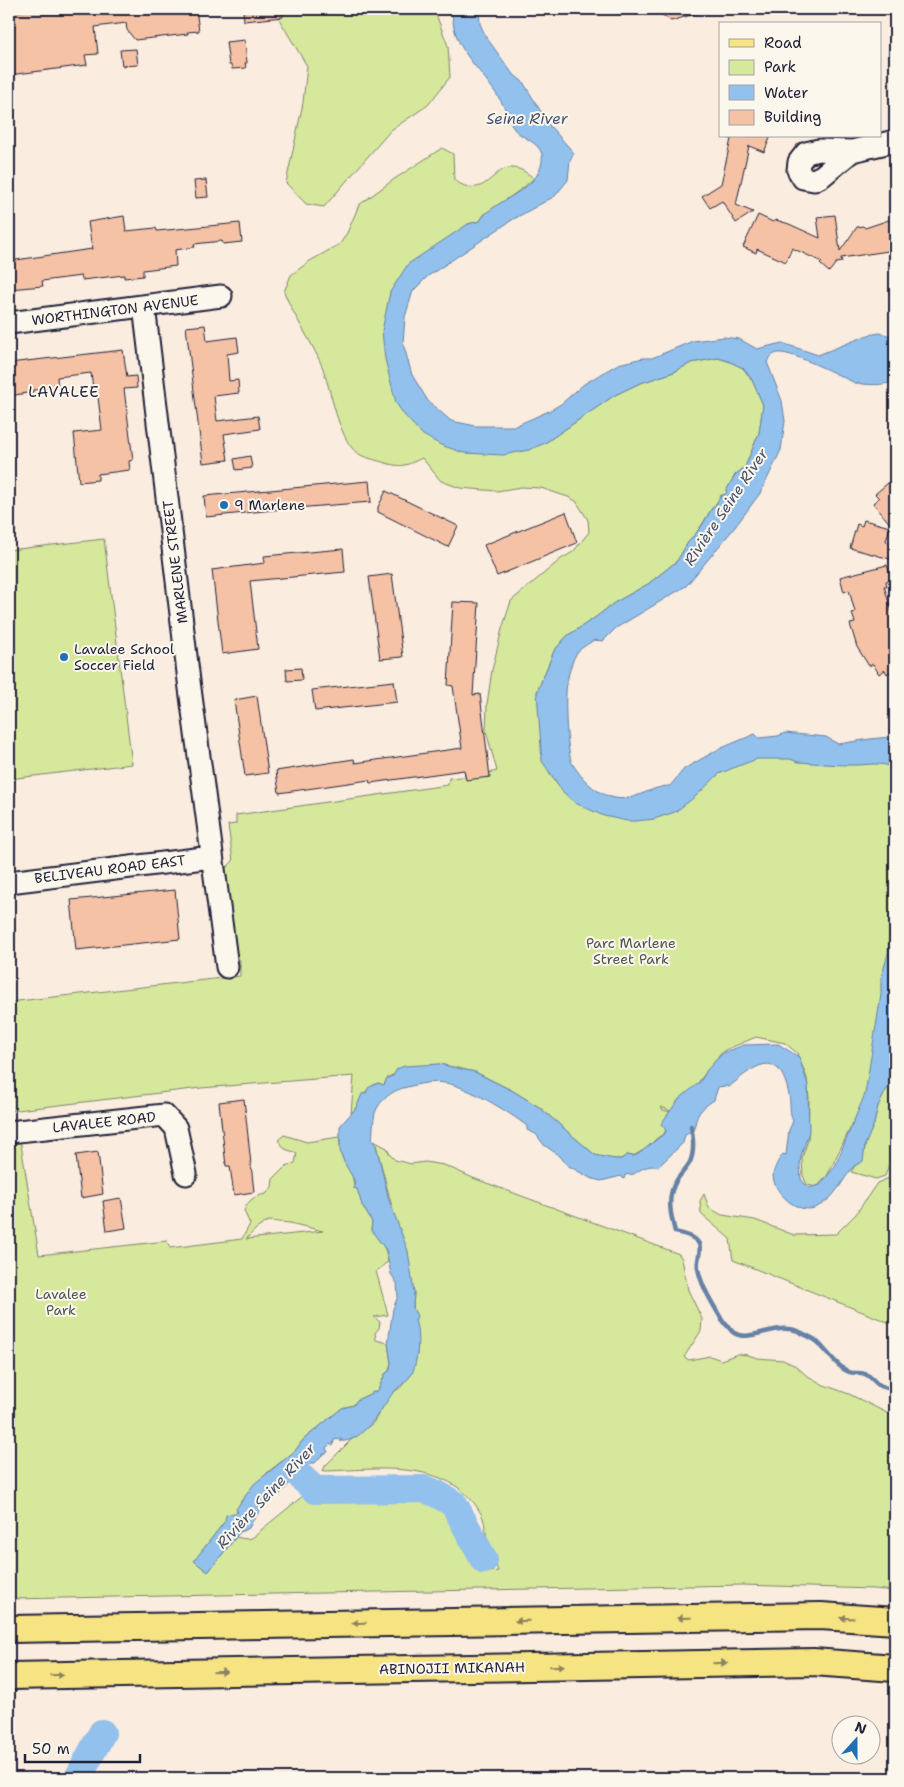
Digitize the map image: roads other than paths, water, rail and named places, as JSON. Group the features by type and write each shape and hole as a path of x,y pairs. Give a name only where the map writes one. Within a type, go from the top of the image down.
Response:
{"main road":[{"path":"9,1629 821,1616 895,1621"},
{"name":"ABINOJII MIKANAH","path":"9,1676 813,1662 895,1668"}],"street":[{"path":"852,151 895,141"},
{"name":"WORTHINGTON AVENUE","path":"9,323 221,296"},
{"name":"MARLENE STREET","path":"144,306 189,681 226,967"},
{"name":"BELIVEAU ROAD EAST","path":"9,882 212,857"},
{"name":"LAVALEE ROAD","path":"9,1132 164,1115 176,1128 186,1174"}],"water":[{"name":"Seine River","path":"452,9 479,9 480,24 486,37 512,73 523,82 549,125 574,153 570,160 568,180 555,196 512,220 428,276 413,291 405,317 403,343 412,375 428,401 451,421 476,426 515,426 561,404 584,384 618,364 643,358 652,358 693,341 724,337 739,339 757,349 782,343 818,355 868,335 880,333 895,337 895,381 886,384 870,385 855,383 817,365 786,354 777,353 769,359 767,362 782,401 785,421 781,450 761,492 735,527 686,586 616,628 603,641 594,640 581,648 576,654 569,674 566,701 568,740 572,763 584,779 599,792 619,799 634,797 655,789 670,786 684,769 717,750 755,734 759,738 778,736 785,733 826,737 838,744 890,737 895,739 895,769 879,764 836,765 798,762 790,759 757,759 719,774 696,796 675,812 654,819 627,821 604,816 575,803 563,792 542,761 537,692 554,651 567,636 614,603 648,584 677,561 712,508 722,495 727,492 735,475 745,467 759,433 763,405 752,380 743,368 718,358 691,363 674,372 638,384 615,395 545,443 529,450 503,455 464,453 441,445 423,435 405,416 396,403 385,359 382,331 390,292 408,264 468,224 480,221 492,209 526,186 538,173 542,161 540,150 514,129 498,97 461,46 453,23"},
{"name":"Rivière Seine River","path":"895,930 895,1064 891,1081 878,1106 874,1124 865,1145 863,1161 853,1167 827,1201 814,1208 800,1208 794,1205 781,1194 774,1182 773,1175 778,1161 783,1154 786,1155 789,1130 793,1121 785,1080 779,1070 772,1065 765,1064 757,1067 729,1087 718,1087 714,1100 699,1113 694,1131 685,1135 683,1143 658,1167 652,1166 639,1170 634,1174 625,1175 624,1179 621,1176 601,1181 590,1178 567,1165 560,1156 544,1145 536,1134 527,1130 527,1126 519,1120 488,1100 454,1085 435,1082 416,1085 397,1090 384,1099 375,1113 372,1140 376,1145 389,1200 408,1251 414,1292 413,1308 417,1316 415,1321 418,1348 411,1375 392,1394 375,1418 362,1432 348,1441 334,1440 333,1446 330,1444 326,1448 328,1452 322,1455 315,1463 310,1463 305,1469 306,1474 302,1478 293,1480 279,1495 275,1495 268,1504 264,1503 249,1528 240,1532 208,1572 194,1561 225,1521 226,1515 238,1512 236,1509 254,1484 295,1451 303,1440 342,1408 354,1405 357,1400 378,1390 385,1374 389,1371 391,1363 388,1343 393,1309 398,1296 397,1283 391,1274 386,1250 371,1230 372,1222 362,1205 357,1189 353,1188 355,1183 340,1150 340,1126 356,1108 362,1094 366,1093 368,1088 378,1083 384,1085 387,1078 393,1076 397,1069 404,1066 439,1064 475,1072 513,1091 539,1107 595,1155 621,1159 627,1155 637,1155 665,1133 666,1130 661,1124 663,1121 679,1099 700,1082 707,1070 723,1053 744,1045 778,1044 799,1057 808,1085 809,1132 801,1156 801,1179 808,1188 820,1185 835,1166 865,1094 881,995 881,978"},
{"path":"96,1731 107,1739 96,1769 96,1778 63,1778 82,1757"}],"waterway":[{"path":"691,1126 692,1158 672,1191 670,1202 671,1214 675,1232 692,1237 699,1244 698,1265 700,1275 705,1289 723,1322 734,1333 748,1336 781,1329 798,1331 815,1340 844,1369 851,1373 865,1374 880,1386 895,1390"},
{"name":"Rivière Seine River","path":"302,1478 315,1490 425,1489 437,1494 454,1504 484,1560"},
{"name":"Seine River","path":"78,1778 102,1733"}],"place":[{"name":"9 Marlene","path":"224,505"},
{"name":"Lavalee School Soccer Field","path":"64,657"}],"district":[{"name":"LAVALEE","path":"64,392"}],"park label":[{"name":"Parc Marlene Street Park","path":"631,952"},
{"name":"Lavalee Park","path":"61,1302"}]}
